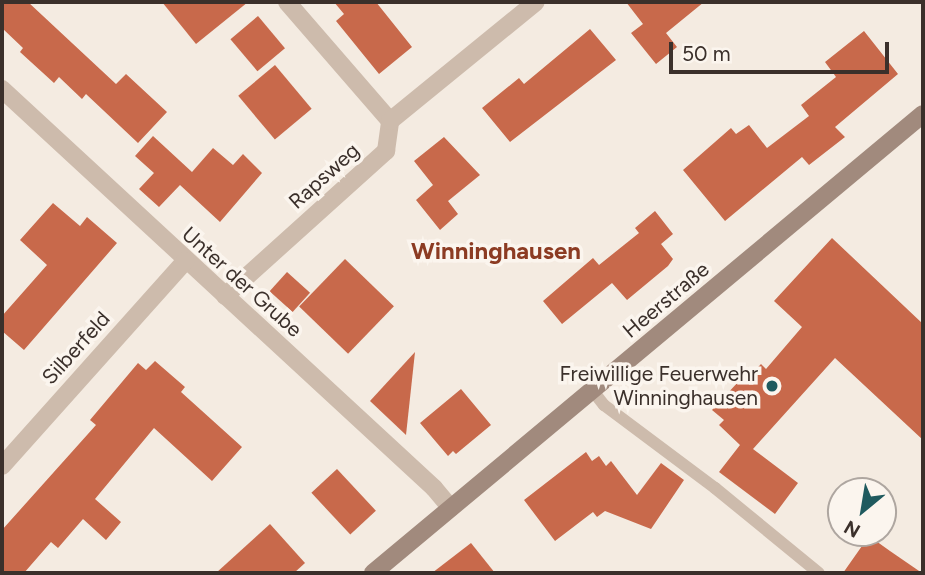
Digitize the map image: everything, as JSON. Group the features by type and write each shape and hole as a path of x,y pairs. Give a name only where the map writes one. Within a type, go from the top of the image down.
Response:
{"street":[{"path":"287,2 390,121 536,2"},
{"name":"Unter der Grube","path":"2,89 184,261 434,488 451,508"},
{"name":"Heerstraße","path":"373,573 923,114"},
{"name":"Rapsweg","path":"225,296 386,151 390,121"},
{"name":"Silberfeld","path":"2,466 184,261"}],"lane":[{"path":"593,391 604,405 715,488 818,573"}],"building":[{"path":"2,2 28,2 116,84 126,74 167,112 138,143 86,94 82,99 59,77 54,83 20,52 23,48 2,28"},
{"path":"162,2 248,2 196,44"},
{"path":"334,2 376,2 412,47 379,74 336,21 344,14"},
{"path":"626,2 704,2 666,33 677,47 656,64 631,33 643,24"},
{"path":"258,16 285,48 257,71 230,39"},
{"path":"590,29 616,60 510,142 482,108 519,78 524,84"},
{"path":"864,31 898,74 835,127 845,137 809,165 802,157 725,221 683,170 731,128 736,134 749,125 767,148 809,116 801,105 836,77 825,62"},
{"path":"275,65 312,109 275,140 238,96"},
{"path":"153,136 192,172 213,148 233,165 243,154 262,173 220,222 180,185 159,207 139,189 154,173 135,156"},
{"path":"444,137 480,175 448,201 458,214 440,230 416,200 433,185 414,161"},
{"path":"53,203 80,226 87,217 117,243 24,350 2,331 2,316 47,265 20,240"},
{"path":"655,211 673,234 661,244 673,259 668,266 627,300 612,283 562,324 543,301 593,258 599,265 639,233 635,228"},
{"path":"832,238 923,324 923,440 835,358 753,449 798,483 775,514 719,472 740,445 719,425 724,420 712,410 739,381 742,384 761,364 766,369 802,327 774,301"},
{"path":"345,259 394,306 348,354 299,306"},
{"path":"287,272 310,293 293,312 270,291"},
{"path":"415,352 406,435 370,401"},
{"path":"155,361 185,387 181,392 242,447 212,481 154,428 95,499 121,522 106,540 83,519 58,548 51,542 24,573 2,573 2,530 96,425 90,420 138,363 146,370"},
{"path":"461,389 491,425 456,454 453,451 448,456 420,423"},
{"path":"586,452 592,461 599,456 606,466 611,461 637,495 661,463 684,480 651,529 605,511 597,517 593,512 555,541 524,500"},
{"path":"337,469 376,511 350,535 311,493"},
{"path":"270,524 305,563 294,573 216,573"},
{"path":"471,543 495,573 432,573"},
{"path":"861,547 884,547 922,573 843,573"}],"place":[{"name":"Freiwillige Feuerwehr Winninghausen","path":"772,386"}],"district":[{"name":"Winninghausen","path":"496,251"}]}
